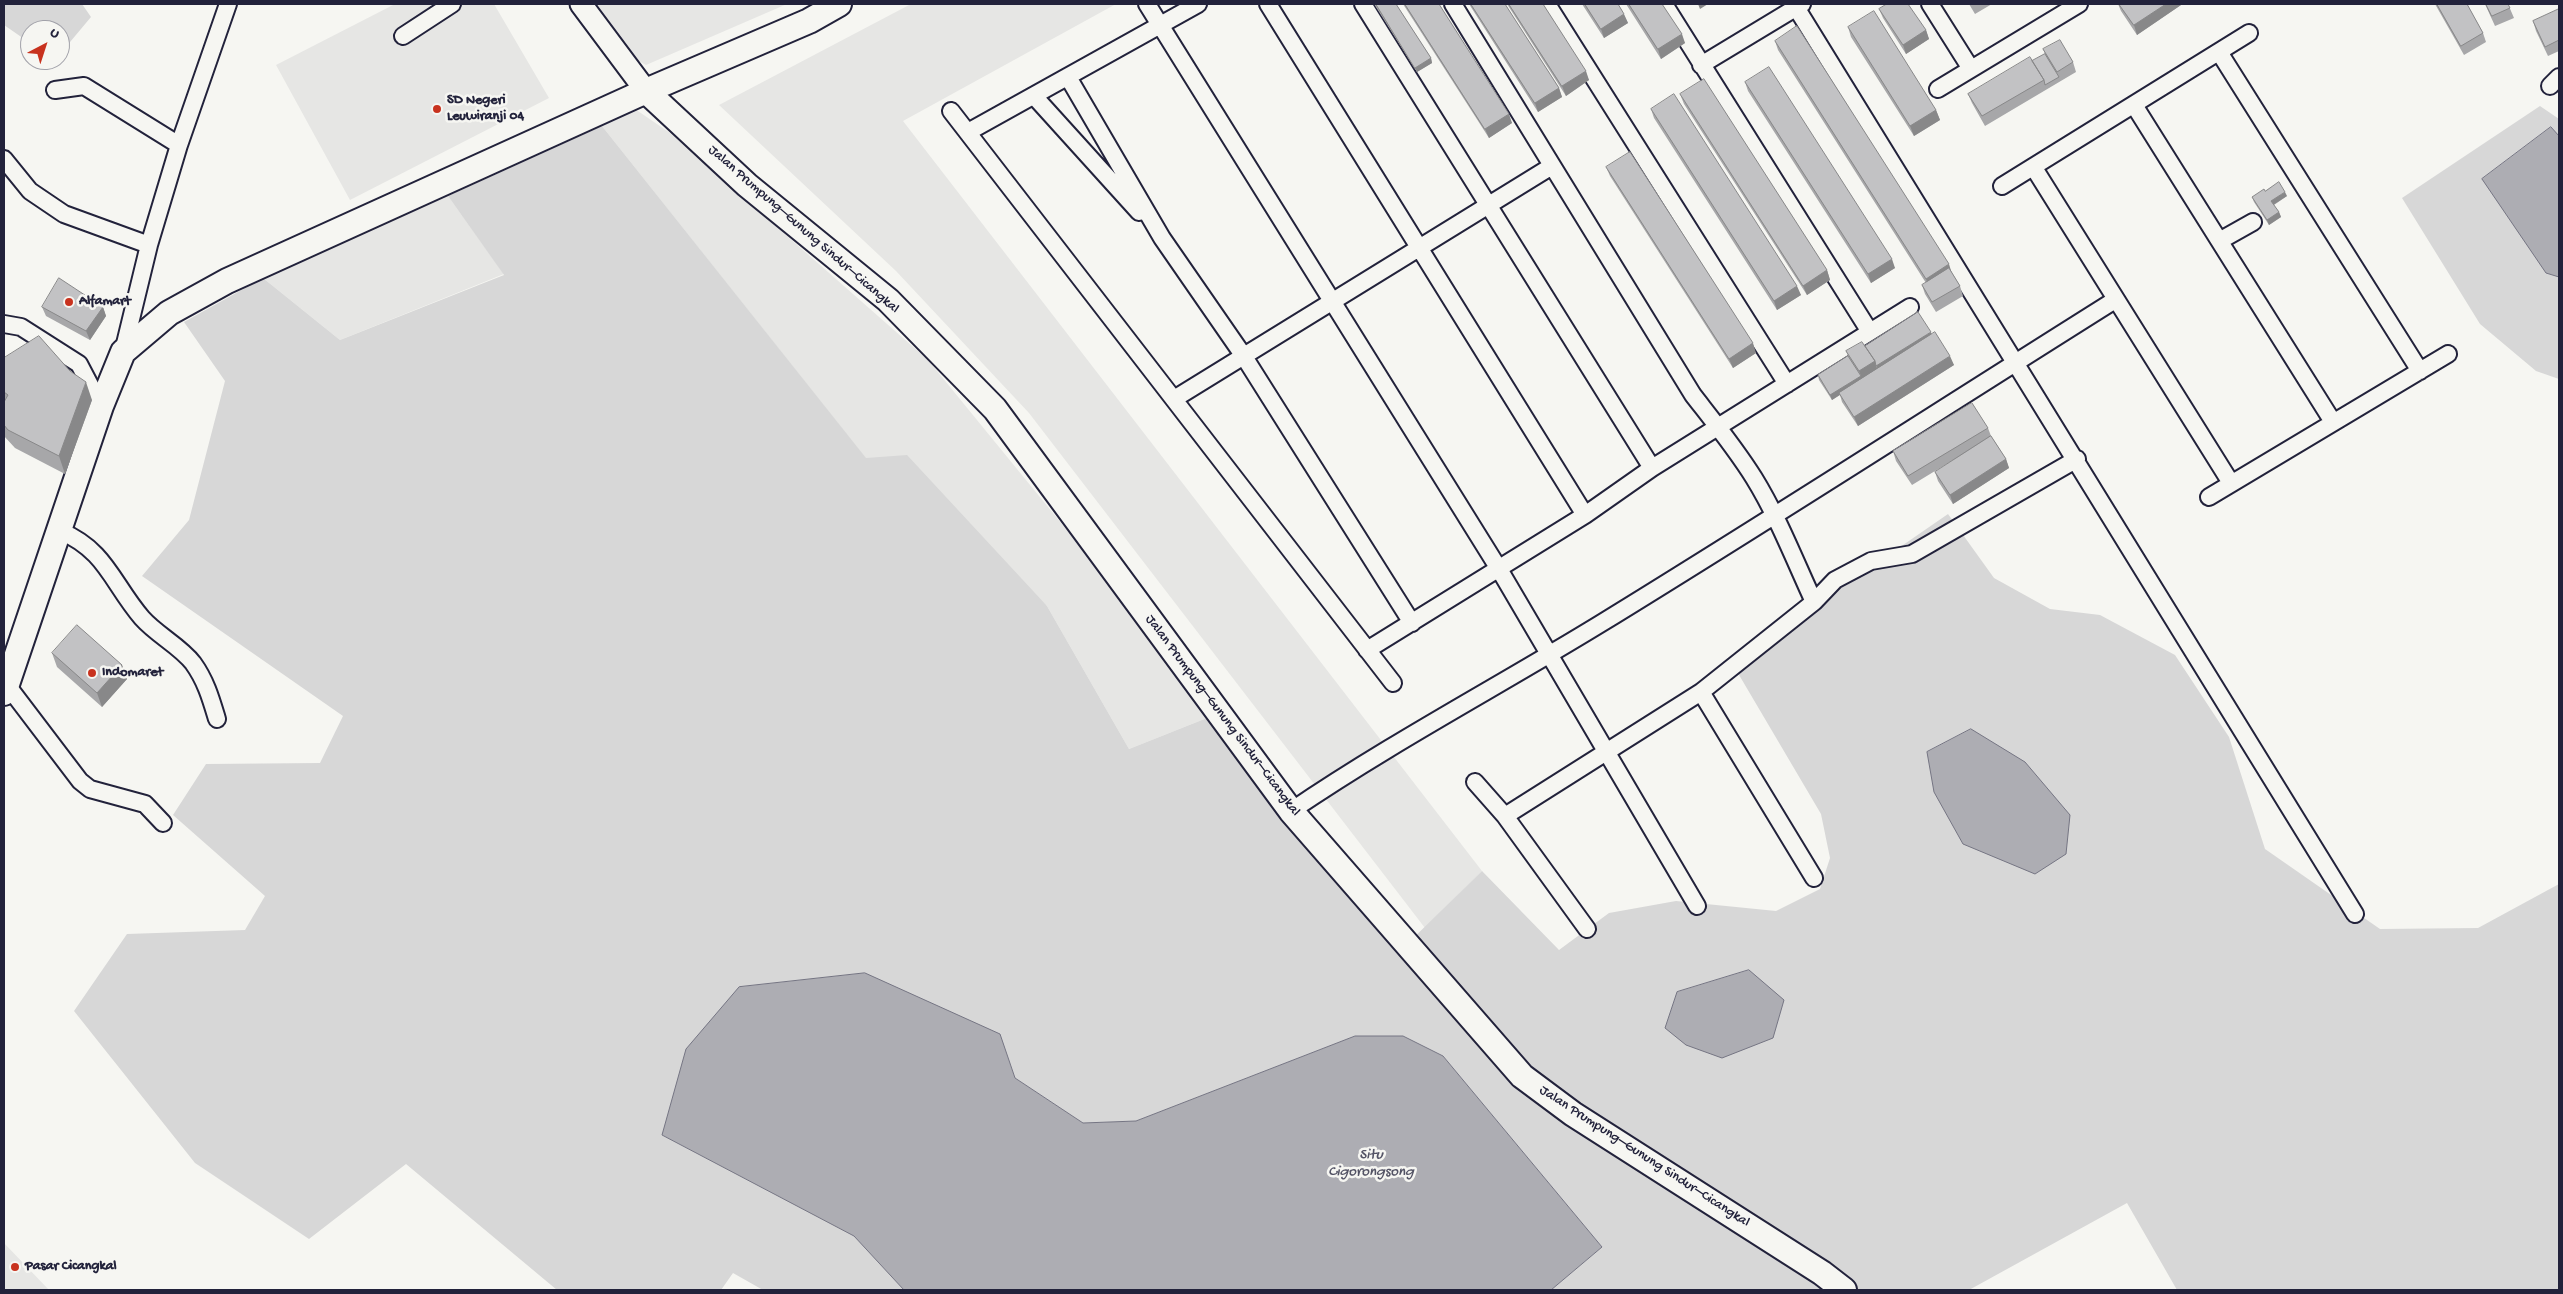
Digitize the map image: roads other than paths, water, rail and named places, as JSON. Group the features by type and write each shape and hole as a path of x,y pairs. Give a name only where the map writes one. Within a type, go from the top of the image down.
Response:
{"main road":[{"path":"5,686 101,406 123,352 169,313 227,281 646,91 810,21 839,4"},
{"name":"Jalan Prumpung–Gunung Sindur–Cicangkal","path":"646,91 747,184 888,300 995,409 1291,811 1522,1076 1573,1114 1822,1272 1844,1290"}],"street":[{"path":"123,352 149,245 178,146 228,4"},
{"path":"403,36 452,4"},
{"path":"581,4 646,91"},
{"path":"1147,4 1499,569 1697,906"},
{"path":"968,132 1198,4"},
{"path":"1268,4 1586,515"},
{"path":"1363,4 1652,468"},
{"path":"1453,4 1692,395 1719,428 1754,479 1775,517 1814,602"},
{"path":"1547,4 1787,384"},
{"path":"1664,4 1870,332"},
{"path":"1930,4 1971,70"},
{"path":"1701,65 1797,5 2355,914"},
{"path":"1938,89 2072,6"},
{"path":"2002,186 2034,168 2249,33"},
{"path":"2219,52 2420,371"},
{"path":"1068,77 1162,238 1243,355 1412,622"},
{"path":"55,90 84,86 178,146"},
{"path":"1034,96 1162,238"},
{"path":"2134,105 2222,240 2334,422"},
{"path":"951,111 1393,683"},
{"path":"4,158 30,191 64,214 149,245"},
{"path":"1174,399 1552,166"},
{"path":"2034,168 2231,483"},
{"path":"2222,240 2252,222"},
{"path":"1291,811 1339,778 1550,655 1775,517 2115,300"},
{"path":"1367,650 1586,515 1652,468 1719,428 1910,307"},
{"path":"4,324 21,328 80,364 101,406"},
{"path":"2209,497 2448,354"},
{"path":"1506,816 1701,692 1814,602 1835,580 1871,560 1912,554 2076,459"},
{"path":"60,530 79,538 95,552 142,618 192,662 208,687 217,719"},
{"path":"5,686 80,781 90,789 145,804 163,823"},
{"path":"1701,692 1814,878"},
{"path":"1475,782 1506,816 1586,929"}],"water":[{"path":"2551,127 2559,136 2559,277 2546,273 2482,179"},
{"path":"1971,729 2025,762 2070,815 2066,854 2035,874 1963,844 1934,792 1927,752"},
{"path":"1749,970 1784,1000 1773,1038 1722,1058 1686,1045 1665,1028 1677,992"},
{"name":"Situ Cigorongsong","path":"865,973 1000,1034 1015,1078 1083,1123 1136,1121 1355,1036 1403,1036 1443,1056 1602,1247 1551,1290 904,1290 854,1236 662,1135 686,1049 739,987"}],"place":[{"name":"SD Negeri Leuwiranji 04","path":"437,109"},
{"name":"Alfamart","path":"69,302"},
{"name":"Indomaret","path":"92,673"},
{"name":"Pasar Cicangkal","path":"15,1267"}]}
